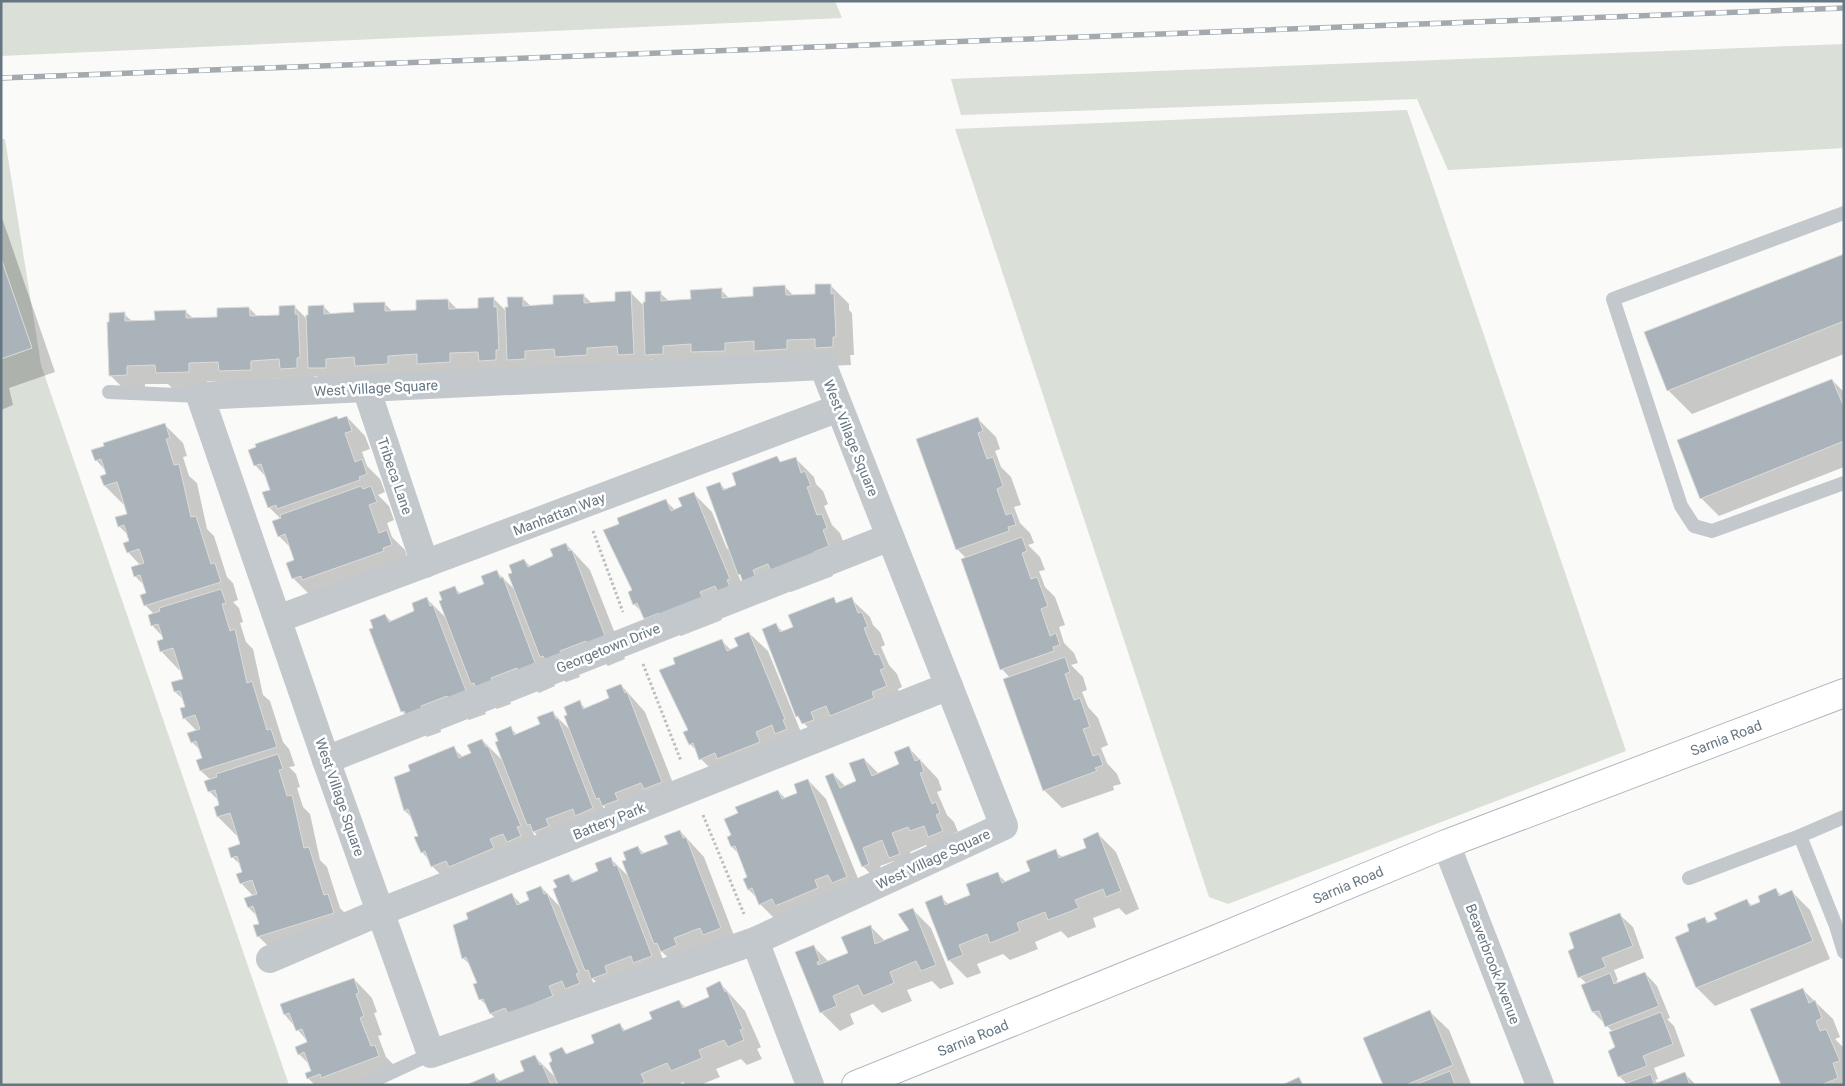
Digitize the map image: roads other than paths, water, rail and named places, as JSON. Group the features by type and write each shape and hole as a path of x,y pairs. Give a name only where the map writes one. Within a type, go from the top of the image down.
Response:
{"main road":[{"name":"Sarnia Road","path":"856,1085 1203,945 1446,844 1844,693"}],"street":[{"name":"West Village Square","path":"823,366 1004,826 755,941 431,1054 326,760 200,396 823,366"},
{"name":"Tribeca Lane","path":"366,388 425,564"},
{"name":"Manhattan Way","path":"278,619 839,408"},
{"name":"Georgetown Drive","path":"326,760 890,537"},
{"name":"Battery Park","path":"270,959 380,912 949,686"},
{"name":"Beaverbrook Avenue","path":"1446,844 1540,1085"},
{"path":"755,941 810,1085"}],"lane":[{"path":"1844,213 1613,299 1681,506 1694,526 1712,531 1844,483"},
{"path":"109,392 200,396"},
{"path":"1689,878 1800,836 1844,817"},
{"path":"1800,836 1836,926 1844,952"},
{"path":"364,1085 431,1054"}],"railway":[{"path":"1,78 1844,8"}]}
